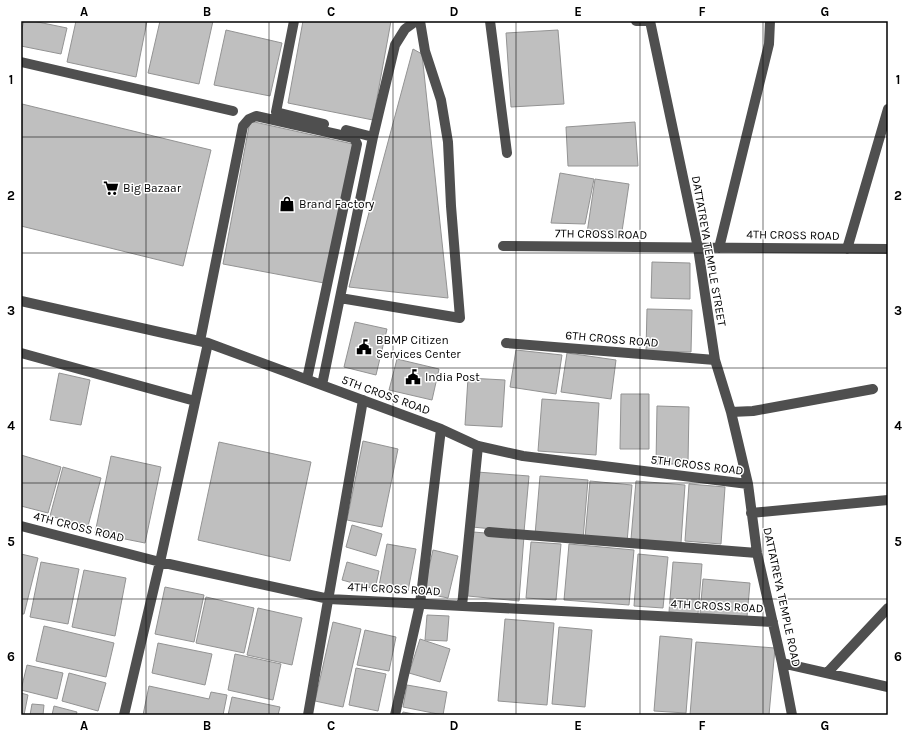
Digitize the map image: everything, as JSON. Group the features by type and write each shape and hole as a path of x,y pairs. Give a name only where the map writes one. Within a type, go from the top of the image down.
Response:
{"street":[{"path":"294,21 276,112 373,137"},
{"path":"322,385 373,137 395,45 405,29 416,21"},
{"path":"340,298 460,318 451,206 448,142 441,100 425,51 420,21"},
{"path":"490,21 507,153"},
{"path":"636,21 650,21"},
{"name":"DATTATREYA TEMPLE STREET","path":"650,21 698,248 715,360 731,412 748,484"},
{"path":"719,248 769,44 770,21"},
{"path":"21,62 232,111"},
{"path":"847,249 888,109"},
{"path":"124,715 160,562 195,401 204,342 243,126 249,119 256,116 354,138 357,144 307,379"},
{"name":"7TH CROSS ROAD","path":"503,246 698,248"},
{"name":"4TH CROSS ROAD","path":"698,248 888,249"},
{"name":"5TH CROSS ROAD","path":"21,301 204,342 441,429 478,446 523,456 748,484"},
{"name":"6TH CROSS ROAD","path":"506,343 715,360"},
{"path":"21,353 195,401"},
{"path":"731,412 752,411 873,389"},
{"path":"308,715 363,400"},
{"path":"395,715 420,604 441,429"},
{"path":"462,606 478,446"},
{"name":"DATTATREYA TEMPLE ROAD","path":"748,484 757,553 782,663 792,715"},
{"path":"751,513 888,500"},
{"name":"4TH CROSS ROAD","path":"21,526 160,562 329,599 773,622"},
{"path":"489,532 757,553"},
{"path":"827,673 888,608"},
{"path":"782,663 888,687"}],"building":[{"path":"24,21 33,21 67,28 61,54 21,46 21,32"},
{"path":"76,21 147,21 136,77 67,62"},
{"path":"160,21 213,21 199,84 148,73"},
{"path":"303,21 391,21 373,120 288,103"},
{"path":"226,30 282,43 270,96 214,85"},
{"path":"558,30 564,104 511,107 506,33"},
{"path":"413,49 422,54 448,298 349,287"},
{"name":"Big Bazaar","path":"22,104 211,150 183,266 21,226"},
{"name":"Brand Factory","path":"250,121 353,144 324,283 223,264"},
{"path":"635,122 638,166 568,166 566,127"},
{"path":"560,173 594,179 585,224 551,223"},
{"path":"595,179 629,184 621,238 587,233"},
{"path":"652,262 690,263 690,299 651,298"},
{"path":"647,309 692,310 691,352 646,351"},
{"path":"355,322 387,329 376,375 344,367"},
{"path":"516,350 562,355 556,394 510,387"},
{"path":"567,353 616,360 611,399 561,392"},
{"path":"397,359 439,369 432,400 389,390"},
{"path":"59,373 90,380 81,425 50,420"},
{"path":"468,378 505,380 502,427 465,425"},
{"path":"621,394 649,394 649,449 620,449"},
{"path":"542,399 599,403 596,455 538,451"},
{"path":"657,406 689,407 688,464 656,464"},
{"path":"363,441 398,449 382,527 347,520"},
{"path":"219,442 311,462 290,561 198,540"},
{"path":"21,455 61,467 48,513 21,506"},
{"path":"111,456 161,467 145,543 95,533"},
{"path":"63,467 101,478 88,526 50,516"},
{"path":"477,472 529,476 524,532 472,527"},
{"path":"540,476 588,480 583,539 535,535"},
{"path":"590,481 632,485 627,542 585,538"},
{"path":"636,481 685,485 681,543 631,539"},
{"path":"689,484 725,487 721,544 685,541"},
{"path":"352,525 382,534 376,556 346,547"},
{"path":"473,532 524,536 519,601 468,596"},
{"path":"531,542 561,544 556,600 526,598"},
{"path":"387,544 416,549 408,591 379,586"},
{"path":"569,544 634,550 629,605 564,600"},
{"path":"433,550 458,556 448,598 423,593"},
{"path":"21,554 38,558 24,614 21,614"},
{"path":"638,554 668,557 663,608 634,606"},
{"path":"41,562 79,569 68,624 30,617"},
{"path":"347,562 379,571 375,589 342,580"},
{"path":"673,562 702,564 698,614 669,612"},
{"path":"84,570 126,578 115,636 72,627"},
{"path":"703,579 750,583 747,617 700,613"},
{"path":"165,587 204,595 194,642 155,634"},
{"path":"206,597 254,608 244,653 196,643"},
{"path":"258,608 302,618 292,665 247,655"},
{"path":"427,615 449,616 447,641 425,640"},
{"path":"505,619 554,623 547,705 498,701"},
{"path":"333,622 361,629 343,707 315,701"},
{"path":"44,626 114,643 106,677 36,661"},
{"path":"559,627 592,630 585,707 552,704"},
{"path":"365,630 396,637 389,671 357,665"},
{"path":"660,636 692,639 686,713 654,711"},
{"path":"420,639 450,649 440,682 409,673"},
{"path":"696,642 775,648 769,715 690,715"},
{"path":"158,643 212,654 205,685 152,673"},
{"path":"235,654 281,664 273,700 228,690"},
{"path":"27,665 63,673 57,699 21,690"},
{"path":"356,668 386,674 378,711 349,705"},
{"path":"69,673 106,683 98,711 62,701"},
{"path":"407,685 447,692 443,715 403,707"},
{"path":"149,686 209,699 211,692 227,695 223,715 143,715"},
{"path":"21,693 28,695 24,715 21,715"},
{"path":"232,697 280,707 278,715 228,715"},
{"path":"32,704 44,705 43,715 30,715"},
{"path":"54,706 77,712 76,715 52,715"},
{"path":"403,712 419,715 402,715"}],"place":[{"name":"Big Bazaar","path":"111,188"},
{"name":"Brand Factory","path":"287,204"},
{"name":"BBMP Citizen Services Center","path":"364,347"},
{"name":"India Post","path":"413,377"}]}
